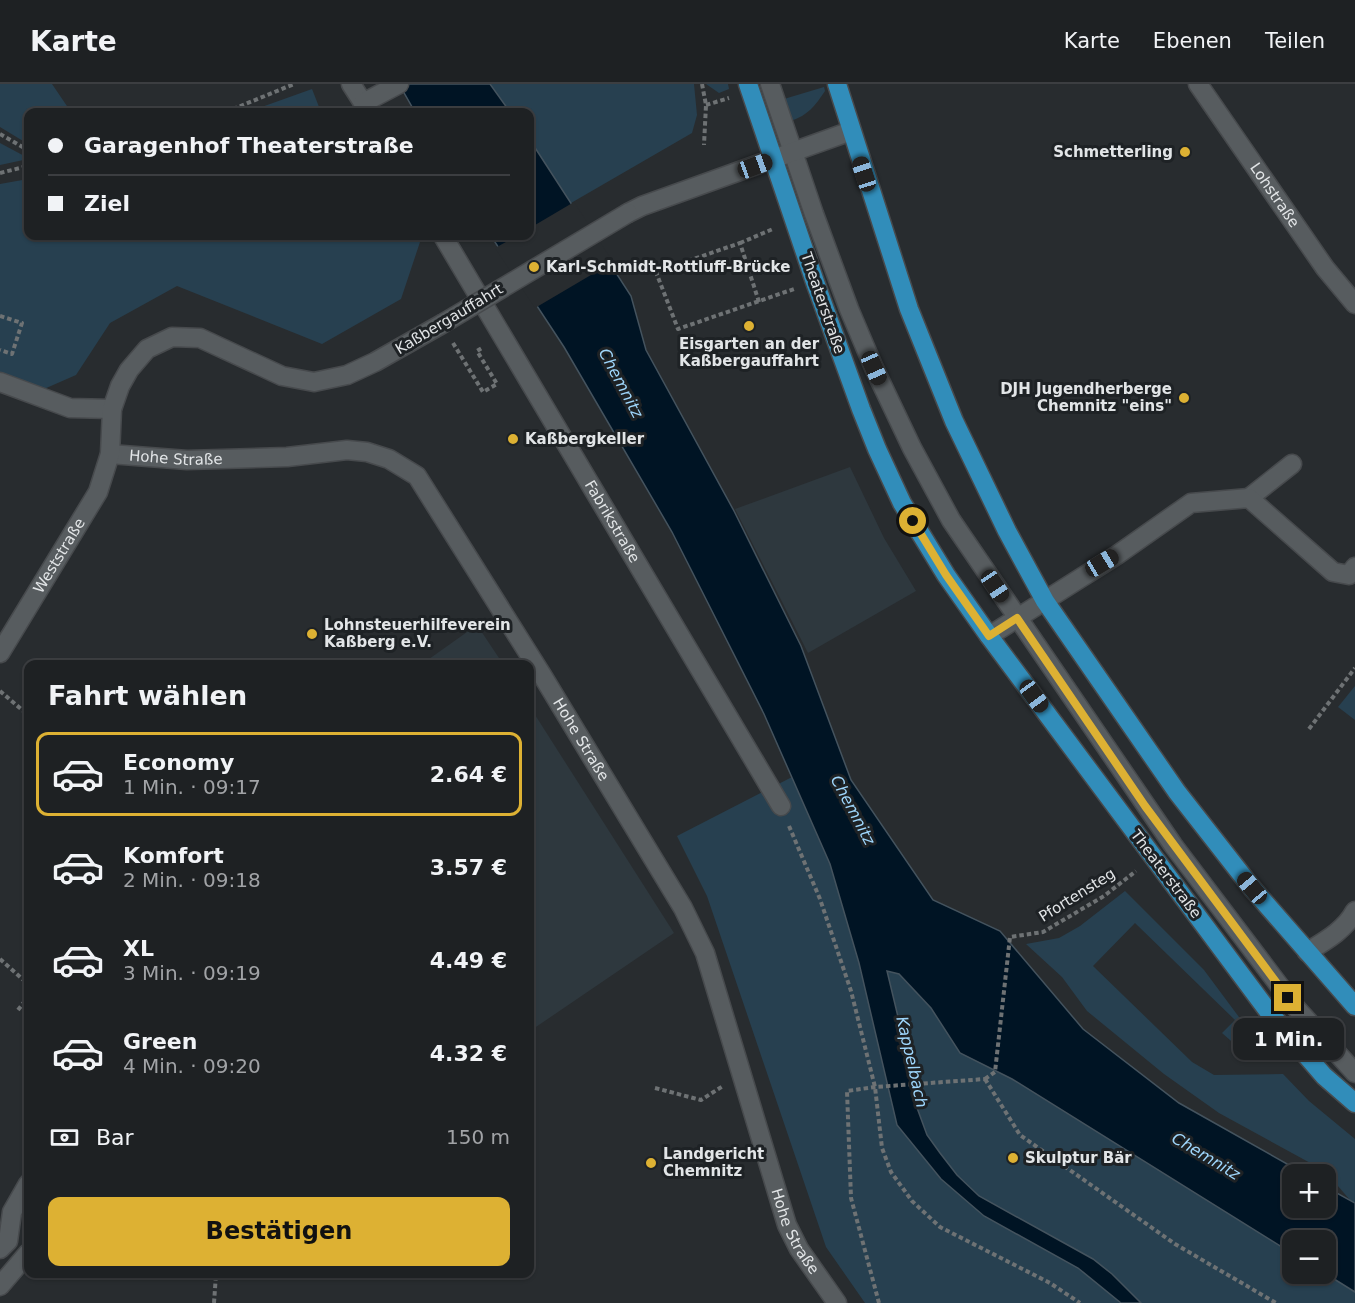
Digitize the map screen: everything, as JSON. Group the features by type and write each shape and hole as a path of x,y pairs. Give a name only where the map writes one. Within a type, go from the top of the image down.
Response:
{"main road":[{"name":"Theaterstraße","path":"748,84 861,410 902,502 946,575 989,636 1268,1011 1324,1076 1355,1102"},
{"path":"837,84 909,309 954,421 1007,531 1045,601 1177,792 1240,873 1355,1006"}],"street":[{"path":"351,84 366,108 392,88"},
{"path":"770,84 849,309 890,403 951,520 1173,845 1297,1009 1355,1073"},
{"name":"Lohstraße","path":"1198,84 1325,268 1355,304"},
{"name":"Kaßbergauffahrt","path":"110,454 111,409 120,386 129,370 147,349 172,337 200,338 282,376 314,382 347,375 442,324 642,206 851,131"},
{"name":"Fabrikstraße","path":"445,240 781,806"},
{"path":"0,382 70,408 111,409"},
{"name":"Hohe Straße","path":"110,454 188,460 287,457 347,450 367,452 389,459 417,476 533,660"},
{"name":"Weststraße","path":"0,653 98,492 110,454"},
{"path":"989,636 1143,537 1191,503 1249,498 1292,464"},
{"path":"1249,498 1333,572 1349,575 1355,567"},
{"name":"Hohe Straße","path":"534,662 683,908 705,953 787,1225 799,1249 837,1303"},
{"path":"1306,952 1329,938 1350,921 1355,911"},
{"path":"0,1249 8,1241 12,1212 24,1191"},
{"path":"0,1286 24,1259"}],"path":[{"path":"236,108 294,84"},
{"path":"702,84 706,105 704,145"},
{"path":"706,105 732,97"},
{"path":"0,134 24,148"},
{"path":"0,172 24,167"},
{"path":"795,221 656,272 678,329 815,282"},
{"path":"740,243 759,302"},
{"path":"0,316 22,322 12,354 0,350"},
{"path":"463,360 483,392 497,384 477,351 486,346"},
{"path":"1309,729 1355,668"},
{"path":"0,691 24,712"},
{"path":"781,806 820,899 851,991 875,1087 882,1149 891,1172 912,1201 940,1227 1050,1283 1080,1303"},
{"name":"Pfortensteg","path":"985,1079 995,1072 1010,937 1043,932 1104,896 1154,858"},
{"path":"0,959 24,980"},
{"path":"18,1010 24,1002"},
{"path":"879,1303 851,1198 847,1091 985,1079 1020,1135 1175,1244 1276,1303"},
{"path":"656,1088 701,1100"},
{"path":"214,1303 216,1278"}],"shaded area":[{"path":"0,84 52,84 68,108 24,108 24,142 0,127"},
{"path":"490,84 694,84 697,115 692,133 571,203 534,146 534,108 507,108"},
{"path":"706,84 728,84 729,89 719,93"},
{"path":"824,87 825,91 811,109 791,121 784,99"},
{"path":"312,89 319,108 259,108"},
{"path":"0,143 24,156 24,160 0,165"},
{"path":"24,180 24,240 421,240 401,299 322,344 177,286 110,323 76,375 44,389 0,373 0,184"},
{"path":"850,467 884,538 916,591 808,653 735,509"},
{"path":"477,625 500,660 428,660"},
{"path":"1355,686 1355,720 1338,707"},
{"path":"534,713 674,933 534,1028"},
{"path":"792,777 830,864 899,974 931,1008 961,1053 1012,1079 1282,1247 1282,1284 1336,1284 1336,1280 1355,1292 1355,1303 865,1303 826,1247 707,896 677,836"},
{"path":"1125,891 1204,970 1259,1044 1252,1047 1238,1047 1222,1033 1235,1020 1135,923 1093,966 1192,1062 1214,1075 1283,1074 1309,1101 1355,1139 1355,1203 1336,1184 1336,1164 1312,1164 1219,1113 1164,1074 1087,1011 1062,977 1026,944 1059,938 1080,926"}],"water":[{"path":"399,84 490,84 507,108 413,108"},
{"name":"Chemnitz","path":"534,146 631,296 646,350 734,511 801,646 851,780 933,900 1000,931 1083,1029 1179,1103 1287,1164 1282,1164 1282,1218 1336,1218 1336,1193 1355,1203 1355,1292 1336,1280 1336,1230 1282,1230 1282,1247 1012,1079 960,1053 931,1008 899,974 887,971 912,1075 916,1105 927,1135 940,1153 957,1175 979,1196 1093,1259 1141,1303 1121,1303 1078,1268 984,1216 941,1179 897,1125 859,963 830,864 764,714 672,532 564,347 494,240 534,240"}],"pier":[{"path":"574,202 613,262 535,308 495,248 510,240 534,240 534,226"}],"place":[{"name":"Schmetterling","path":"1185,152"},
{"name":"Karl-Schmidt-Rottluff-Brücke","path":"534,267"},
{"name":"Eisgarten an der Kaßbergauffahrt","path":"749,326"},
{"name":"DJH Jugendherberge Chemnitz \"eins\"","path":"1184,398"},
{"name":"Kaßbergkeller","path":"513,439"},
{"name":"Lohnsteuerhilfeverein Kaßberg e.V.","path":"312,634"},
{"name":"Skulptur Bär","path":"1013,1158"},
{"name":"Landgericht Chemnitz","path":"651,1163"}],"route":[{"path":"913,521 946,575 989,636 1017,618 1145,806 1288,998"}],"water label":[{"name":"Kappelbach","path":"912,1062"}]}
